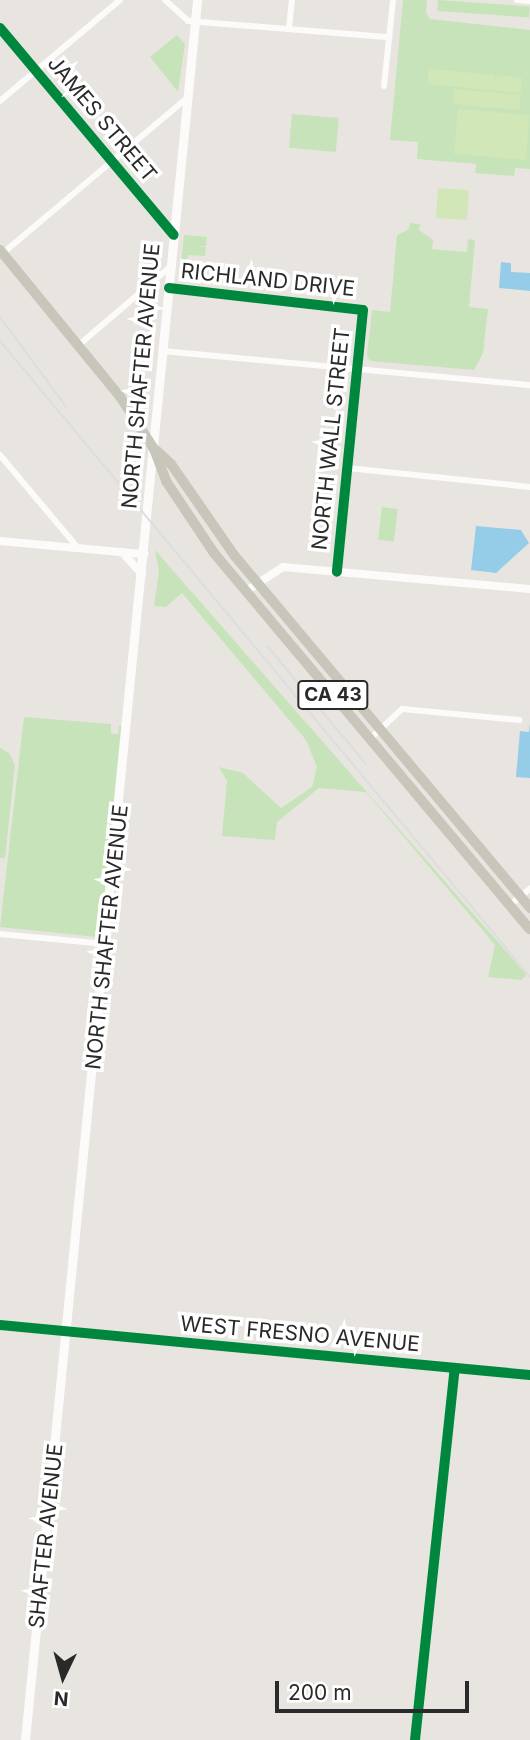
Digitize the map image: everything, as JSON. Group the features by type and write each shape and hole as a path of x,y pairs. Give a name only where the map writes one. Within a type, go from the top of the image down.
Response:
{"main road":[{"name":"NORTH SHAFTER AVENUE","path":"67,1331 107,944 197,0"},
{"name":"CA 43","path":"1,251 80,344 155,449 172,464 213,528 530,908"},
{"name":"CA 43","path":"155,449 166,481 246,591 530,929"},
{"name":"SHAFTER AVENUE","path":"25,1740 67,1331"}],"street":[{"path":"0,101 120,0"},
{"path":"165,0 188,21 389,37"},
{"path":"289,28 292,0"},
{"path":"384,86 393,0"},
{"path":"517,0 530,1"},
{"name":"JAMES STREET","path":"0,28 174,235"},
{"path":"1,251 187,98"},
{"path":"80,344 171,266"},
{"name":"RICHLAND DRIVE","path":"169,288 363,310"},
{"name":"NORTH WALL STREET","path":"337,572 363,310"},
{"path":"163,351 530,384"},
{"path":"0,455 78,548"},
{"path":"347,468 530,487"},
{"path":"0,541 144,554"},
{"path":"122,552 142,575"},
{"path":"246,591 283,567 530,589"},
{"path":"370,739 402,709 519,720"},
{"path":"510,905 530,889"},
{"path":"0,934 107,944"},
{"name":"WEST FRESNO AVENUE","path":"0,1325 530,1375"},
{"path":"415,1740 455,1368"}],"green space":[{"path":"403,0 427,0 426,13 430,19 530,30 530,169 515,168 514,176 475,173 476,164 417,159 418,142 390,140"},
{"path":"438,0 530,6 529,17 437,11"},
{"path":"177,35 185,44 178,92 150,57"},
{"path":"429,69 495,75 495,86 497,75 522,78 521,93 427,84"},
{"path":"454,89 521,95 519,110 453,104"},
{"path":"458,109 530,115 526,160 454,154"},
{"path":"292,114 339,118 336,152 289,148"},
{"path":"438,188 469,190 467,220 436,218"},
{"path":"410,223 420,224 419,230 433,240 432,249 467,252 468,239 475,240 469,307 488,309 483,353 474,370 370,361 367,356 372,310 390,312 397,235 409,229"},
{"path":"184,235 207,237 206,246 195,246 206,247 205,256 188,255 185,282 180,279"},
{"path":"382,507 398,509 394,542 378,540"},
{"path":"155,550 526,974 522,980 488,977 495,945 366,792 319,788 277,822 275,840 222,836 227,781 219,767 243,773 281,808 312,787 317,767 306,740 182,593 166,607 154,606 159,571"},
{"path":"24,717 111,724 111,734 118,734 119,726 123,726 104,928 97,937 0,927"},
{"path":"0,748 9,753 15,765 5,858 0,858"}],"water":[{"path":"501,262 511,263 511,272 530,273 530,291 499,288"},
{"path":"476,526 521,530 529,543 496,573 471,570"},
{"path":"530,723 530,778 516,777 520,731 529,732"}],"railway":[{"path":"0,317 66,407"},
{"path":"0,341 530,977"},
{"path":"267,646 366,764"}],"cycle path":[{"path":"0,28 174,235"},
{"path":"169,288 363,310 337,572"},
{"path":"0,1325 530,1375"},
{"path":"415,1740 455,1368"}]}
